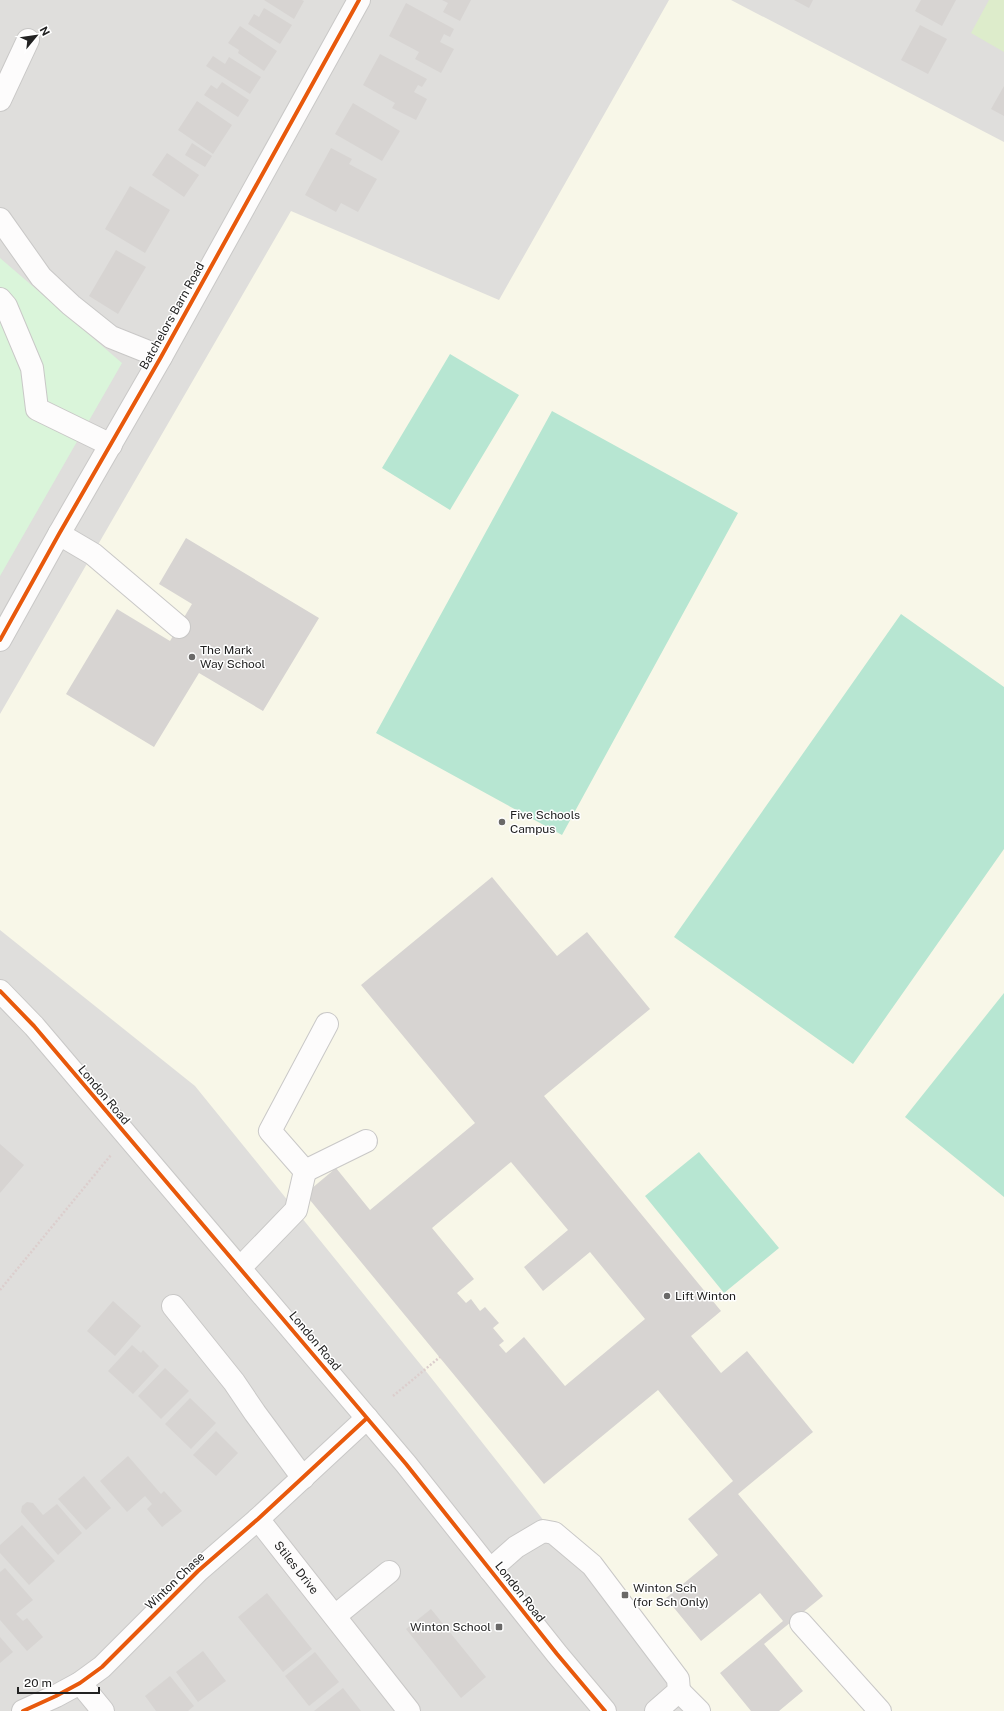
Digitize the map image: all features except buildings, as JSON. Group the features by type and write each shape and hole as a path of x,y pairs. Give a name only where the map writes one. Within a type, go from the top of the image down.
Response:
{"street":[{"name":"Batchelors Barn Road","path":"0,640 161,357 359,0"},
{"path":"0,100 28,40"},
{"path":"0,219 41,277 71,305 111,337 161,357"},
{"path":"0,299 6,306 32,368 37,409 111,445"},
{"path":"59,534 93,554 179,627"},
{"name":"London Road","path":"0,991 34,1026 367,1418 557,1654 606,1711"},
{"path":"305,1171 270,1131 327,1024"},
{"path":"305,1171 366,1141"},
{"path":"240,1268 296,1210 305,1171"},
{"path":"173,1306 234,1382 303,1478"},
{"name":"Winton Chase","path":"23,1711 80,1683 102,1667 198,1571 258,1519 367,1418"},
{"name":"Stiles Drive","path":"258,1519 409,1711"},
{"path":"490,1570 516,1547 542,1531 554,1533 592,1565 678,1679 679,1691 699,1711"},
{"path":"335,1616 389,1572"},
{"path":"801,1623 880,1711"},
{"path":"80,1683 103,1711"},
{"path":"656,1711 679,1691"}],"path":[{"path":"0,1290 126,1136"},
{"path":"394,1396 440,1357"}],"shaded area":[{"name":"Five Schools Campus","path":"0,0 1004,0 1004,1711 0,1711"},
{"name":"Five Schools Campus","path":"669,0 731,0 1004,142 1004,1711 694,1711 425,1370 195,1086 0,930 0,714 291,211 499,300"}],"green space":[{"path":"989,0 1004,0 1004,52 971,33"},
{"path":"0,258 122,363 0,576"},
{"path":"450,354 519,395 450,510 382,468"},
{"path":"552,411 738,513 562,835 376,733"},
{"path":"901,614 1004,687 1004,849 853,1064 674,937"},
{"path":"1004,993 1004,1197 905,1117"},
{"path":"699,1152 779,1248 724,1293 645,1196"}],"cycle path":[{"path":"0,640 161,357 359,0"},
{"path":"0,991 34,1026 406,1464 557,1654 605,1711"},
{"path":"23,1711 80,1683 102,1667 198,1571 258,1519 367,1418"}],"place":[{"name":"The Mark Way School","path":"192,657"},
{"name":"Five Schools Campus","path":"502,822"},
{"name":"Lift Winton","path":"667,1296"},
{"name":"Winton Sch (for Sch Only)","path":"625,1595"},
{"name":"Winton School","path":"499,1627"}]}
